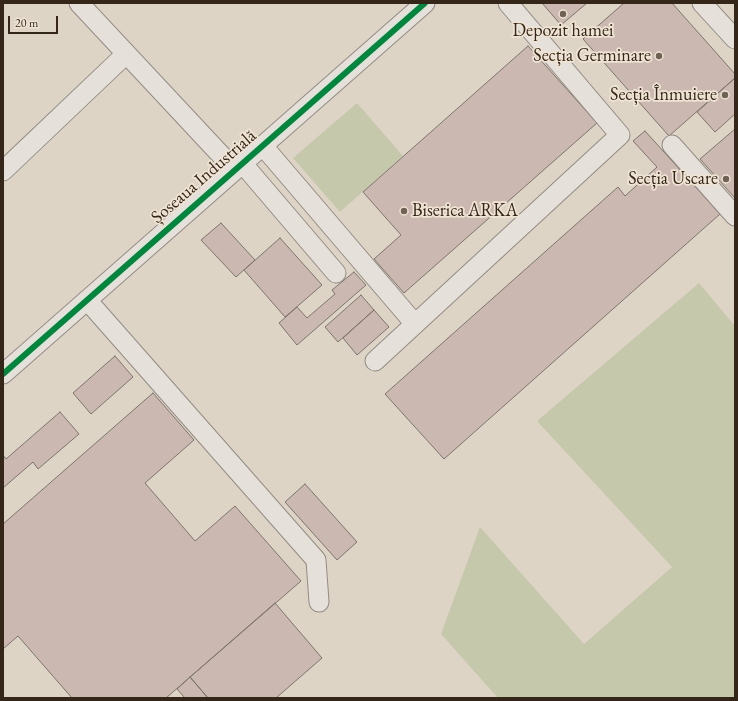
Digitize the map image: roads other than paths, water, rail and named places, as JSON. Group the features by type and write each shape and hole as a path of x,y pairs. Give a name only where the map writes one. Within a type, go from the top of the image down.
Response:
{"street":[{"path":"79,3 126,54 239,167 336,273"},
{"name":"Șoseaua Industrială","path":"3,374 425,3"},
{"path":"375,361 620,135 508,3"},
{"path":"711,6 735,40"},
{"path":"3,171 126,54"},
{"path":"672,145 735,216"},
{"path":"263,146 415,324"},
{"path":"87,300 316,560 319,602"}],"place":[{"name":"Depozit hamei","path":"563,14"},
{"name":"Secția Germinare","path":"659,56"},
{"name":"Secția Înmuiere","path":"725,95"},
{"name":"Secția Uscare","path":"726,179"},
{"name":"Biserica ARKA","path":"404,211"}]}
